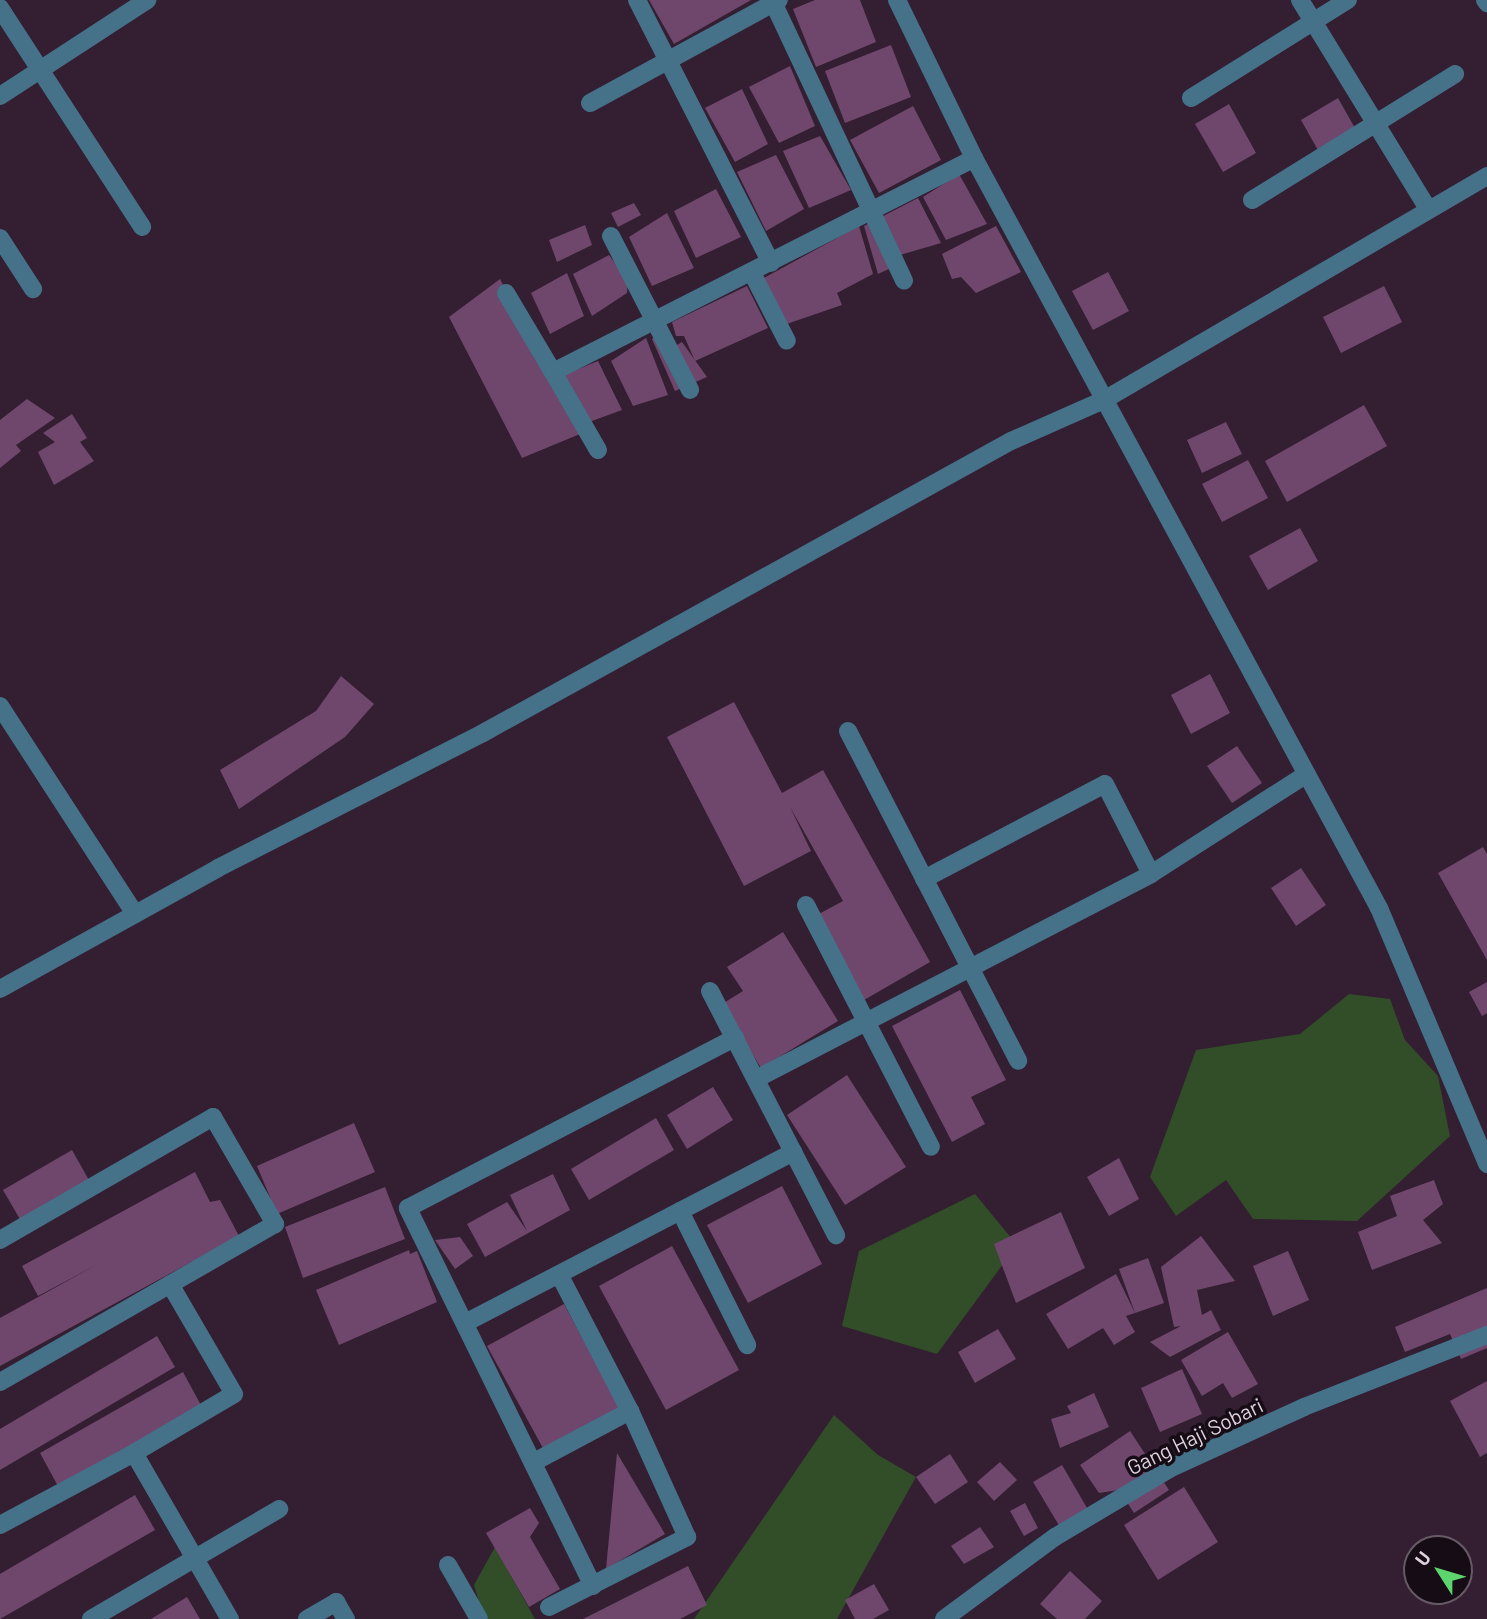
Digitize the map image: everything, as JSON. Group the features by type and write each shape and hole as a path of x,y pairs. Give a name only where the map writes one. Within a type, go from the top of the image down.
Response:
{"street":[{"path":"0,96 147,0"},
{"path":"636,0 771,263"},
{"path":"897,0 974,158 1379,908 1487,1164"},
{"path":"1300,0 1428,209"},
{"path":"1191,98 1348,0"},
{"path":"590,103 667,58 775,1 904,281"},
{"path":"0,8 142,227"},
{"path":"1252,200 1455,74"},
{"path":"552,372 653,319 752,273 974,158"},
{"path":"0,989 135,914 483,733 1011,441 1104,400 1487,176"},
{"path":"611,236 690,390"},
{"path":"0,238 33,289"},
{"path":"752,273 787,341"},
{"path":"506,293 598,450"},
{"path":"0,706 135,914"},
{"path":"848,731 1018,1061"},
{"path":"756,1079 1151,874 1307,774"},
{"path":"924,878 1105,784 1151,874"},
{"path":"806,905 930,1147"},
{"path":"710,991 836,1235"},
{"path":"593,1586 467,1322 408,1208 735,1038"},
{"path":"0,1240 213,1117 275,1224 0,1381"},
{"path":"467,1322 793,1152"},
{"path":"680,1211 747,1345"},
{"path":"549,1607 687,1537 630,1411 559,1274"},
{"path":"0,1526 134,1453 234,1394 170,1284"},
{"name":"Gang Haji Sobari","path":"944,1619 1055,1536 1171,1468 1304,1407 1487,1335"},
{"path":"534,1462 630,1411"},
{"path":"134,1453 230,1619"},
{"path":"93,1618 279,1509"},
{"path":"448,1565 479,1619"},
{"path":"307,1619 336,1602 346,1619"}],"green space":[{"path":"1349,994 1390,999 1405,1040 1438,1076 1450,1136 1357,1221 1253,1219 1226,1180 1176,1216 1150,1177 1196,1050 1300,1034"},
{"path":"975,1194 1017,1245 937,1354 842,1326 859,1251"},
{"path":"834,1415 878,1455 916,1477 837,1619 694,1619"},
{"path":"495,1547 535,1619 484,1619 474,1585"}],"building":[{"path":"649,0 751,0 674,44"},
{"path":"815,0 860,0 876,42 816,67 793,9"},
{"path":"891,45 911,97 845,123 825,71"},
{"path":"790,66 815,126 779,143 749,87"},
{"path":"742,89 768,144 735,162 705,108"},
{"path":"1338,98 1356,130 1319,152 1301,120"},
{"path":"1229,104 1256,153 1223,172 1195,124"},
{"path":"913,106 941,160 879,193 850,140"},
{"path":"820,136 851,190 809,208 783,151"},
{"path":"776,155 804,209 766,231 737,172"},
{"path":"959,174 987,224 946,240 923,197"},
{"path":"716,189 741,237 696,258 674,211"},
{"path":"918,198 941,243 900,255 902,263 878,274 864,226"},
{"path":"634,203 641,215 618,227 611,213"},
{"path":"667,213 694,268 652,286 629,237"},
{"path":"585,225 592,245 557,262 549,240"},
{"path":"859,226 873,274 837,293 842,305 775,328 753,284"},
{"path":"996,226 1021,272 976,293 961,277 952,279 942,254"},
{"path":"609,255 628,280 627,293 592,316 573,274"},
{"path":"1108,272 1129,311 1093,330 1072,291"},
{"path":"567,273 584,316 550,334 531,293"},
{"path":"500,279 580,434 522,458 449,317"},
{"path":"747,286 768,328 695,361 684,336 676,336 672,322"},
{"path":"1384,286 1402,322 1341,353 1323,317"},
{"path":"667,326 675,346 682,342 707,377 675,391 652,339"},
{"path":"646,338 668,395 633,406 611,361"},
{"path":"598,361 622,410 581,425 559,377"},
{"path":"27,399 55,418 16,445 21,451 0,468 0,420"},
{"path":"1364,405 1387,446 1287,502 1265,461"},
{"path":"72,414 87,438 80,442 94,461 54,485 38,452 55,442 43,433"},
{"path":"1226,422 1242,454 1202,473 1187,440"},
{"path":"1248,460 1268,498 1222,522 1202,484"},
{"path":"1300,528 1318,561 1268,590 1249,556"},
{"path":"1210,674 1230,713 1191,734 1171,695"},
{"path":"341,676 374,704 345,737 239,809 220,770 316,711"},
{"path":"734,702 782,793 823,770 930,962 864,1000 817,915 843,901 790,807 811,851 744,886 667,737"},
{"path":"1237,746 1262,783 1232,803 1207,766"},
{"path":"1483,847 1487,854 1487,960 1438,873"},
{"path":"1301,868 1326,905 1296,926 1271,888"},
{"path":"783,932 838,1021 761,1068 722,1004 743,991 727,967"},
{"path":"1487,982 1487,1013 1482,1016 1469,992"},
{"path":"960,990 1006,1080 971,1097 985,1124 952,1142 892,1026"},
{"path":"847,1075 906,1167 845,1205 787,1115"},
{"path":"713,1087 733,1120 687,1149 667,1115"},
{"path":"656,1118 674,1150 589,1200 571,1169"},
{"path":"354,1123 375,1172 277,1214 257,1166"},
{"path":"72,1150 90,1182 21,1221 3,1190"},
{"path":"1119,1158 1139,1199 1109,1216 1087,1177"},
{"path":"195,1172 210,1202 220,1200 239,1236 0,1366 0,1318 98,1264 38,1296 22,1266"},
{"path":"553,1174 570,1210 485,1257 467,1224 507,1202 527,1231 510,1195"},
{"path":"1434,1180 1443,1204 1423,1220 1442,1243 1372,1270 1358,1232 1397,1216 1390,1196"},
{"path":"782,1186 822,1264 748,1303 707,1225"},
{"path":"385,1187 405,1239 303,1278 285,1227"},
{"path":"1061,1212 1085,1268 1016,1303 994,1244"},
{"path":"1201,1236 1235,1281 1197,1290 1202,1315 1211,1310 1221,1330 1170,1357 1150,1342 1181,1326 1174,1327 1161,1267"},
{"path":"460,1237 473,1256 455,1269 435,1240"},
{"path":"672,1246 739,1370 666,1410 599,1286"},
{"path":"409,1250 410,1254 417,1251 437,1302 339,1345 316,1290"},
{"path":"1288,1251 1309,1300 1273,1316 1253,1266"},
{"path":"1148,1258 1164,1303 1135,1313 1119,1269"},
{"path":"1116,1274 1135,1313 1126,1316 1135,1332 1114,1345 1103,1328 1068,1349 1046,1314"},
{"path":"1487,1288 1487,1348 1461,1359 1450,1334 1405,1352 1395,1327"},
{"path":"564,1304 620,1408 544,1450 487,1346"},
{"path":"998,1329 1016,1359 975,1383 958,1352"},
{"path":"1228,1332 1258,1384 1232,1398 1223,1383 1202,1396 1181,1360"},
{"path":"157,1336 175,1367 0,1470 0,1429"},
{"path":"1182,1369 1202,1414 1160,1432 1141,1388"},
{"path":"183,1372 202,1407 59,1488 40,1453"},
{"path":"1487,1381 1487,1453 1480,1457 1450,1401"},
{"path":"1094,1393 1109,1427 1060,1448 1051,1419 1071,1413 1067,1406"},
{"path":"1130,1431 1169,1490 1134,1513 1119,1490 1099,1493 1080,1465"},
{"path":"617,1453 665,1534 606,1569"},
{"path":"950,1454 968,1482 935,1504 916,1477"},
{"path":"1000,1462 1017,1480 994,1501 977,1482"},
{"path":"1062,1465 1094,1520 1066,1537 1033,1482"},
{"path":"1184,1487 1218,1542 1158,1580 1124,1525"},
{"path":"135,1495 155,1530 0,1619 0,1574"},
{"path":"1025,1503 1038,1528 1024,1536 1010,1511"},
{"path":"530,1508 539,1523 530,1537 560,1589 529,1607 486,1533"},
{"path":"980,1527 994,1547 964,1564 951,1546"},
{"path":"688,1566 707,1605 680,1619 583,1619"},
{"path":"1070,1571 1102,1601 1085,1619 1057,1619 1040,1604"},
{"path":"874,1584 889,1610 873,1619 855,1619 845,1600"},
{"path":"187,1597 200,1619 151,1619"}]}
